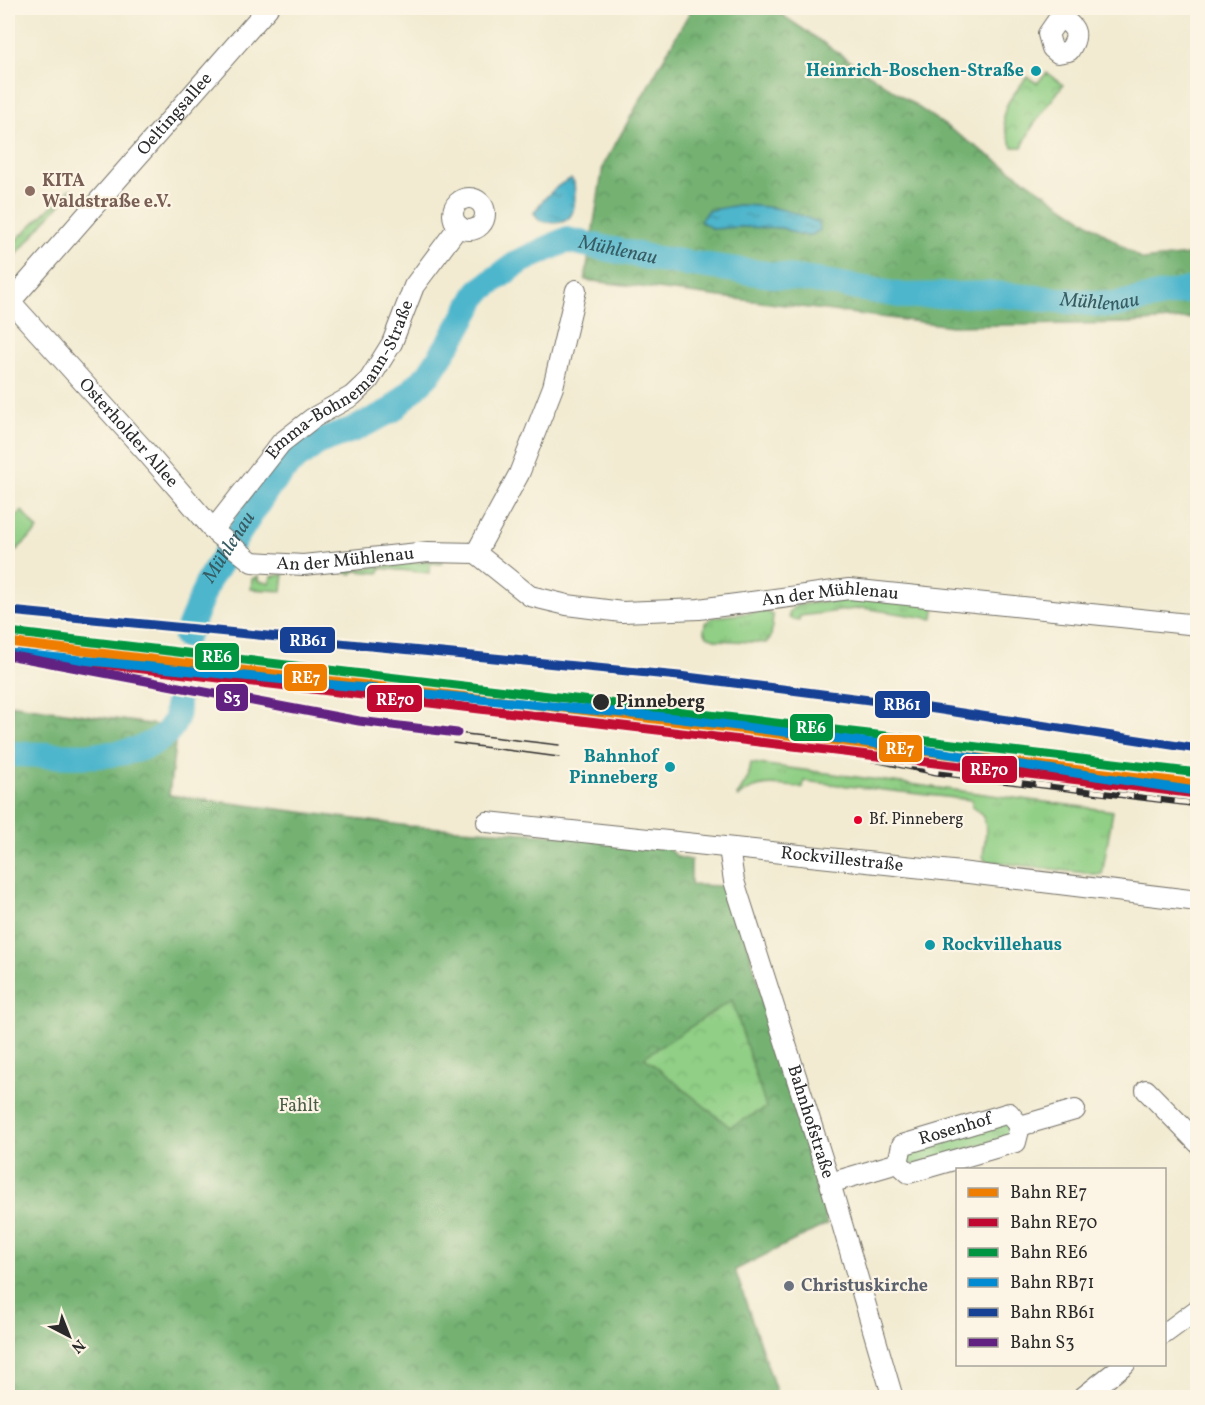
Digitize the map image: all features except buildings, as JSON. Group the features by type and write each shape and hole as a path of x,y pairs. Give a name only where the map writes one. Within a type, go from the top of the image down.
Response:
{"street":[{"name":"Oeltingsallee","path":"9,300 268,8"},
{"name":"Emma-Bohnemann-Straße","path":"215,532 280,443 313,418 352,396 369,380 392,342 414,286 459,226"},
{"path":"476,554 519,474 553,387 576,290"},
{"name":"Osterholder Allee","path":"9,300 215,532 252,562"},
{"name":"An der Mühlenau","path":"252,562 303,565 428,552 476,554 530,596 567,605 622,612 699,609 849,589 1197,625"},
{"name":"Rockvillestraße","path":"487,822 952,871 1197,901"},
{"name":"Bahnhofstraße","path":"729,848 734,881 830,1183 893,1398"},
{"path":"1146,1090 1197,1143"},
{"name":"Rosenhof","path":"1020,1126 1075,1110"},
{"name":"Rosenhof","path":"1009,1113 1020,1126 1016,1142 909,1173 898,1162 902,1145 1009,1113"},
{"path":"830,1183 898,1162"},
{"path":"1166,1332 1197,1309"},
{"path":"1089,1396 1124,1366"}],"green space":[{"path":"692,8 772,8 1143,260 1197,254 1197,318 1128,323 952,326 585,280 603,166"},
{"path":"1047,73 1063,85 1032,127 1022,147 1013,147 1004,125 1008,102 1027,77 1037,83"},
{"path":"70,189 73,189 16,255 13,243"},
{"path":"22,511 38,530 8,558 8,524"},
{"path":"433,560 442,561 441,564 430,563 429,573 380,568 379,573 356,571 351,574 344,573 349,570"},
{"path":"284,574 282,591 251,589 252,579 258,576 258,581 269,583 271,577"},
{"path":"856,598 935,601 933,619 863,608 800,616 799,620 789,617 790,611 797,605"},
{"path":"765,611 773,615 771,637 766,643 717,640 707,636 704,631 705,623 714,617"},
{"name":"Fahlt","path":"8,704 177,728 169,795 409,826 658,841 678,857 691,860 691,885 723,886 732,889 827,1224 735,1270 778,1397 8,1398"},
{"path":"751,763 1113,811 1102,875 985,861 983,856 985,822 978,811 972,807 972,800 804,781 803,788 761,786 738,797 748,778"},
{"path":"732,1000 766,1108 730,1127 644,1057"},
{"path":"1004,1120 1014,1135 910,1166 906,1152"}],"water":[{"path":"571,179 574,182 575,202 570,216 559,222 539,220 534,213 541,203 555,188"},
{"path":"738,205 789,211 819,223 820,230 812,235 800,235 782,228 713,229 700,221 707,211"}],"waterway":[{"name":"Mühlenau","path":"186,636 208,581 267,489 290,463 318,442 357,428 392,410 429,374 479,291 519,262 566,240 657,259 905,296 992,294 1114,305 1198,288"},
{"name":"Mühlenau","path":"8,754 99,755 146,746 163,736 175,721 177,703"}],"tram line":[{"path":"457,733 559,745"},
{"path":"453,743 559,757"}],"railway":[{"path":"815,747 936,772 1198,804"}],"rail line":[{"name":"RB61","path":"10,611 679,676 909,705 1198,749"},
{"name":"RE6","path":"9,632 1198,773"},
{"name":"RE7","path":"8,642 1198,784"},
{"name":"RE70","path":"8,653 1197,794"},
{"name":"RB71","path":"8,653 674,718 903,747 1195,791"},
{"name":"S3","path":"8,655 359,721 457,733"}],"place":[{"name":"Heinrich-Boschen-Straße","path":"1036,71"},
{"name":"KITA Waldstraße e.V.","path":"30,191"},
{"name":"Pinneberg","path":"601,702"},
{"name":"Bahnhof Pinneberg","path":"670,767"},
{"name":"Bf. Pinneberg","path":"858,820"},
{"name":"Rockvillehaus","path":"930,945"},
{"name":"Christuskirche","path":"789,1286"}]}
